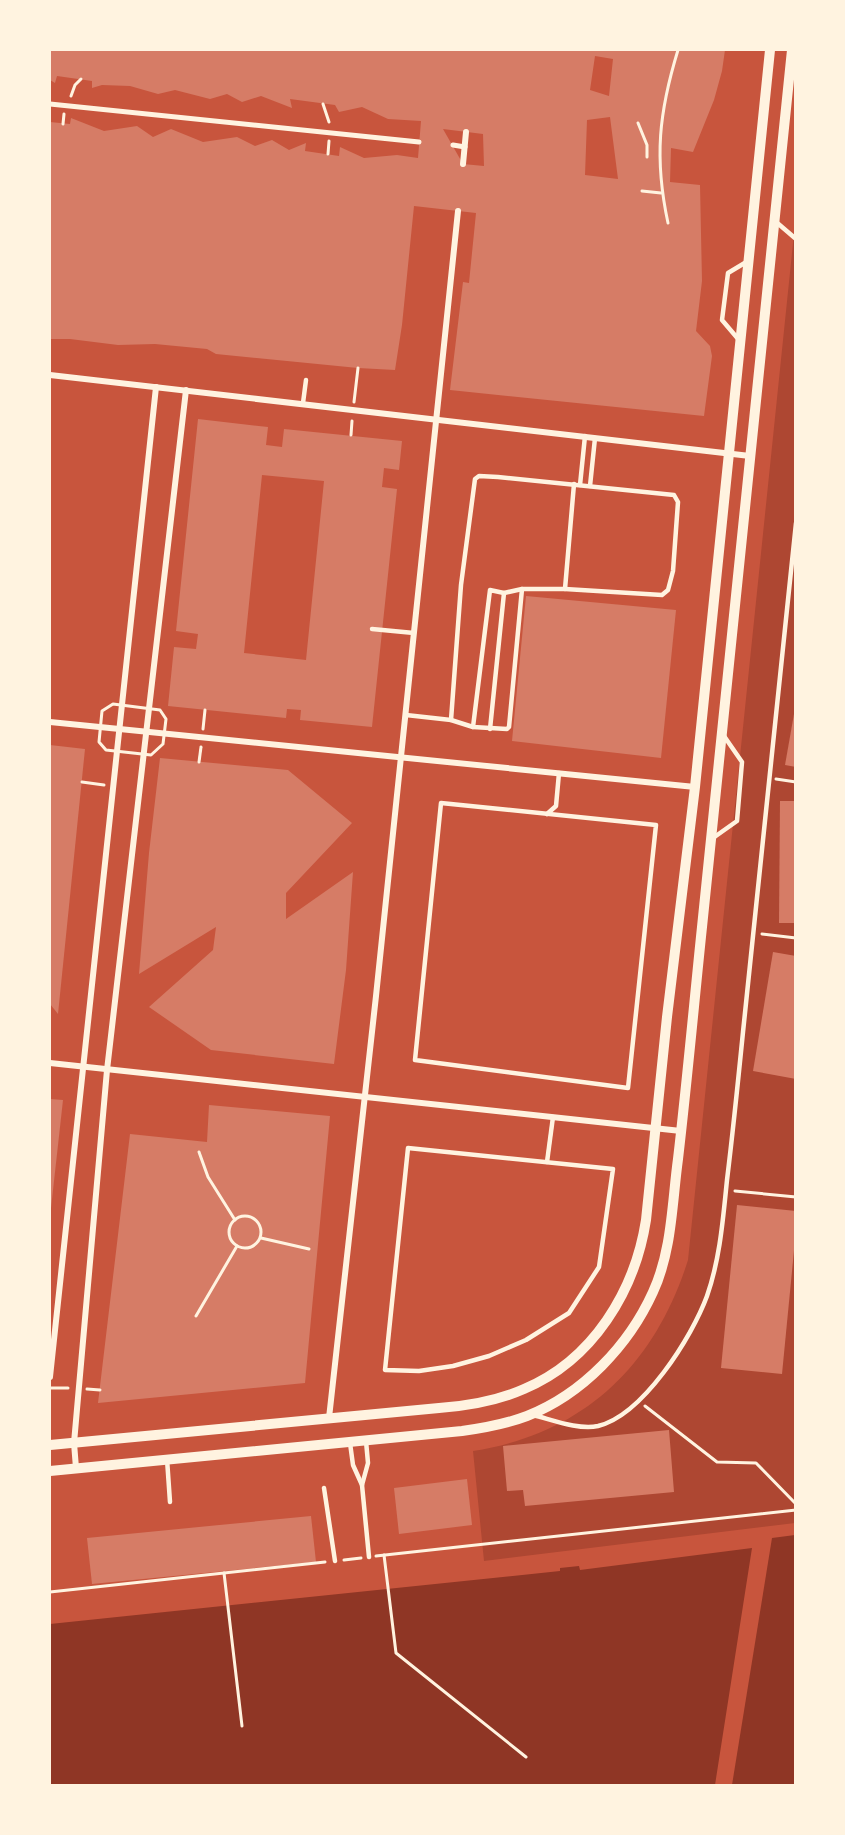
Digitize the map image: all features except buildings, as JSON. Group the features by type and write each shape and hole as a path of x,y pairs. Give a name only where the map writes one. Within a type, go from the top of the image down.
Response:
{"street":[{"path":"50,1445 456,1407 493,1400 526,1389 549,1376 574,1357 595,1335 619,1302 637,1264 646,1220 667,1017 695,788 770,50"},
{"path":"50,1471 487,1428 530,1415 563,1397 592,1375 618,1348 644,1310 659,1280 666,1252 681,1131 792,50"},
{"path":"50,104 419,142"},
{"path":"463,164 466,132"},
{"path":"453,145 465,147"},
{"path":"329,1418 438,418 458,211"},
{"path":"50,375 438,418 750,456"},
{"path":"50,1377 156,387"},
{"path":"76,1468 74,1443 107,1070 186,390"},
{"path":"50,722 695,788"},
{"path":"50,1063 681,1131"}],"lane":[{"path":"774,220 795,239"},
{"path":"741,342 722,320 728,273 750,261"},
{"path":"303,403 306,380"},
{"path":"580,485 585,436"},
{"path":"590,486 595,438"},
{"path":"451,720 461,585 473,483 479,476 674,495 677,498 673,571 668,590 662,595 565,589 522,589 504,593 489,590 473,727"},
{"path":"565,589 574,484"},
{"path":"530,1415 580,1426 596,1426 611,1421 639,1401 678,1353 706,1297 715,1270 726,1190 795,523"},
{"path":"406,715 451,720 473,727 490,729 504,730 509,727 522,589"},
{"path":"490,729 504,593"},
{"path":"372,629 414,633"},
{"path":"711,840 737,821 742,762 721,732"},
{"path":"547,814 656,825 628,1088 415,1060 441,803 547,814 556,806 559,773"},
{"path":"547,1162 553,1117"},
{"path":"408,1148 547,1162 613,1168 599,1267 569,1313 526,1340 489,1356 453,1366 419,1371 385,1370 408,1148"},
{"path":"362,1485 368,1463 366,1441"},
{"path":"350,1443 353,1465 362,1485 369,1557"},
{"path":"167,1459 170,1502"},
{"path":"324,1488 334,1561"}],"path":[{"path":"668,223 661,193 660,126 667,85 678,50"},
{"path":"638,123 647,145 647,158"},
{"path":"642,191 661,193"},
{"path":"769,778 795,782"},
{"path":"753,933 795,938"},
{"path":"199,1152 208,1177 235,1220"},
{"path":"726,1190 795,1197"},
{"path":"244,1216 254,1219 261,1227 260,1238 248,1248 237,1246 229,1233 235,1220 244,1216"},
{"path":"260,1238 309,1249"},
{"path":"196,1316 237,1246"},
{"path":"639,1401 717,1462 756,1463 795,1504"},
{"path":"50,1592 795,1510"},
{"path":"384,1555 396,1653 526,1757"},
{"path":"224,1573 242,1726"}],"shaded area":[{"path":"795,224 795,1523 484,1561 473,1451 513,1442 549,1429 581,1411 610,1388 635,1362 656,1332 674,1298 688,1260"},
{"path":"795,1535 795,1785 732,1785 772,1538"},
{"path":"752,1548 715,1785 50,1785 50,1624 560,1571 560,1568 579,1566 580,1570"}]}
